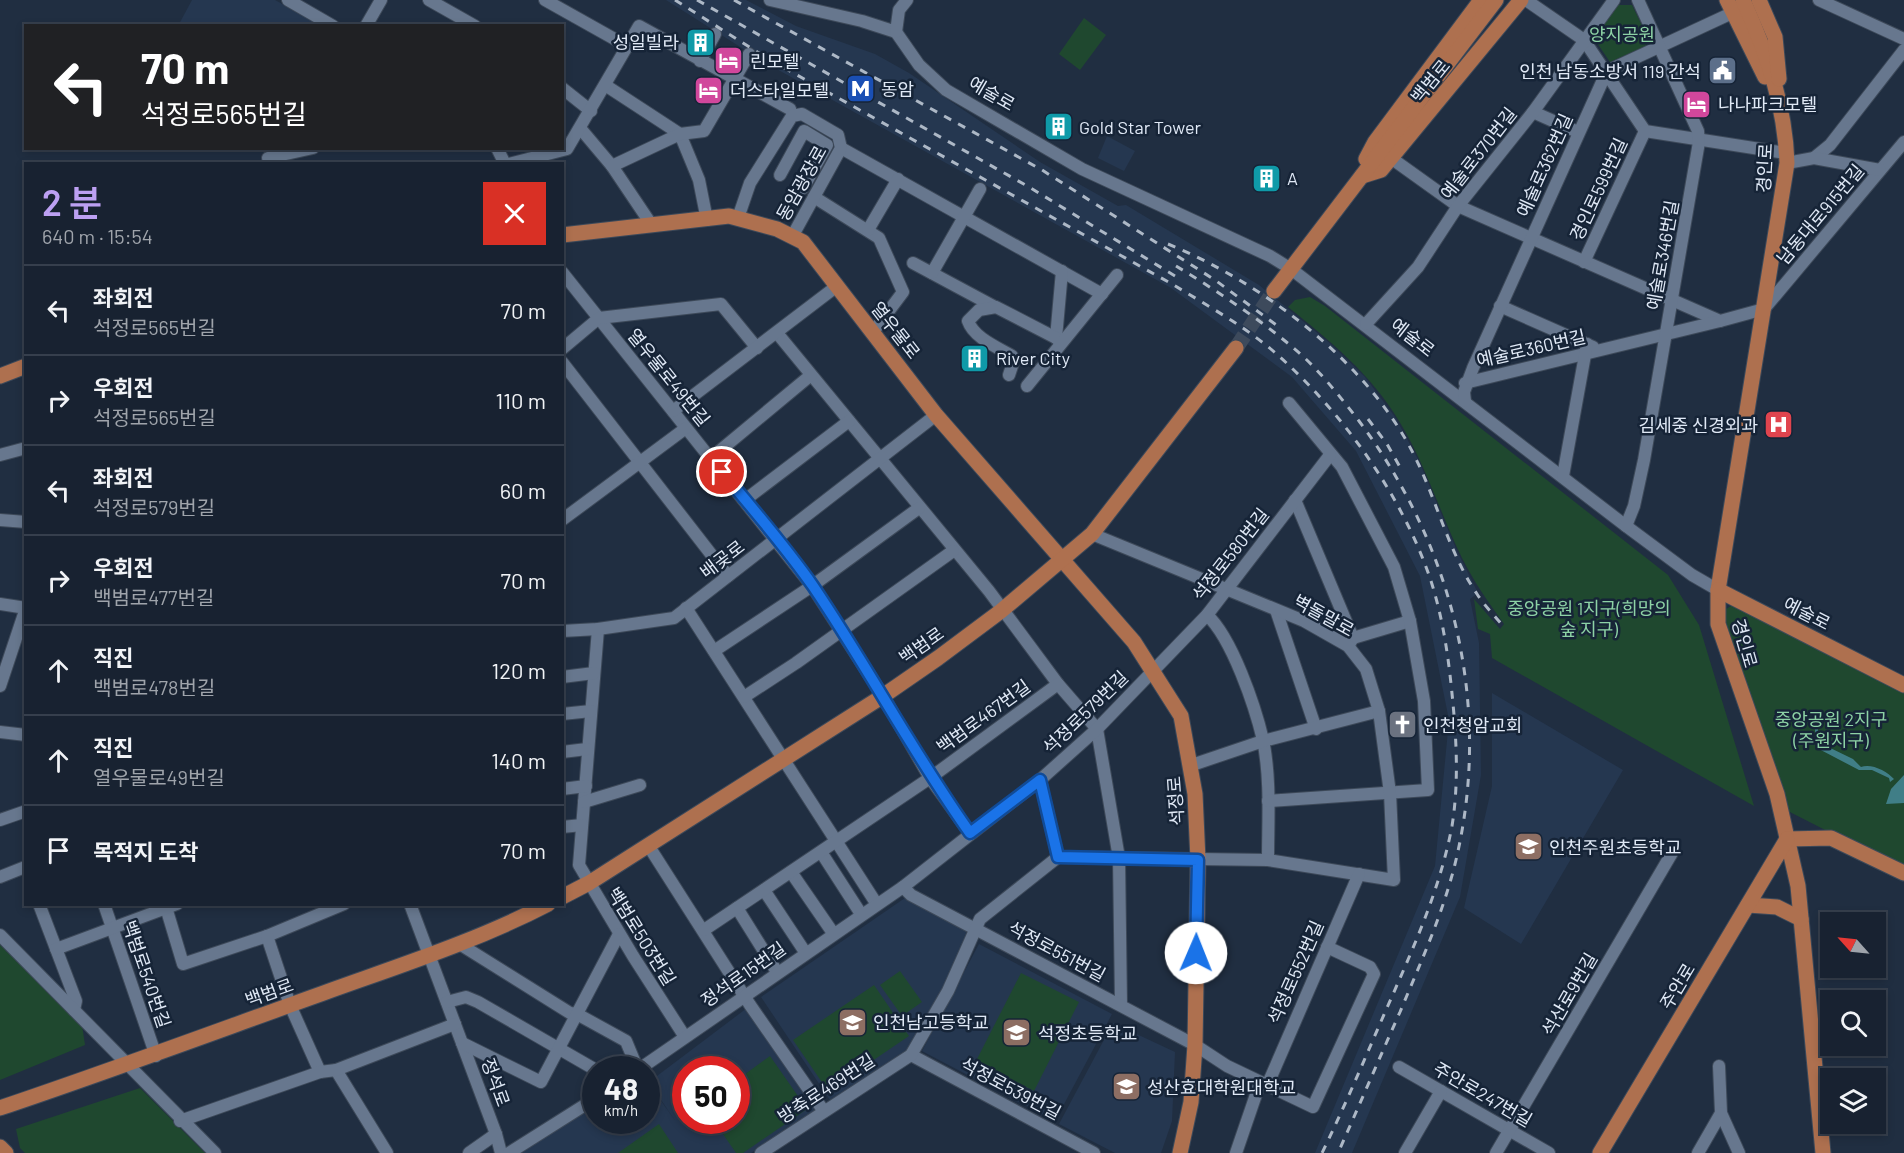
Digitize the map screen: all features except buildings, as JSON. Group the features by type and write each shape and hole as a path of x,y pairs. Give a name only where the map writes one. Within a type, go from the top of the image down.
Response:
{"main road":[{"name":"백범로","path":"1362,176 1367,155 1375,142 1481,0"},
{"name":"백범로","path":"1274,291 1496,0"},
{"name":"백범로","path":"1362,176 1382,170 1521,0"},
{"name":"경인로","path":"1743,0 1771,70 1780,103"},
{"name":"경인로","path":"1760,0 1775,37 1786,158 1718,590 1718,624 1777,794 1798,886 1823,1153"},
{"name":"경인로","path":"1729,6 1780,103"},
{"name":"열우물로","path":"564,235 729,216 793,236 803,242 936,415 1061,560"},
{"name":"백범로","path":"564,896 589,883 883,696 1001,611 1092,534 1236,348"},
{"path":"0,376 24,367"},
{"name":"석정로","path":"1061,560 1134,642 1154,671 1181,716 1192,765 1198,860 1195,1045 1188,1122 1180,1153"},
{"name":"예술로","path":"1718,590 1904,685"},
{"path":"1787,839 1831,838 1904,873"},
{"name":"주안로","path":"1600,1153 1787,839"},
{"path":"1748,905 1777,907 1802,919"},
{"name":"백범로","path":"0,1108 156,1056 429,955 543,906"},
{"path":"0,1147 6,1153"}],"street":[{"path":"288,0 330,24"},
{"path":"367,24 381,0"},
{"path":"429,0 471,24"},
{"path":"545,0 627,46"},
{"path":"770,0 862,21 896,32 899,10 908,0"},
{"path":"1526,0 1584,40 1645,130 1699,138 1786,158 1814,158 1880,170"},
{"name":"예술로370번길","path":"1366,324 1418,267 1458,206 1533,112 1614,0"},
{"path":"1638,0 1698,131 1699,138"},
{"path":"1819,0 1904,39"},
{"path":"1607,71 1659,47 1729,6"},
{"path":"564,150 567,149 591,111 639,26 790,109"},
{"name":"예술로","path":"896,32 919,65 946,90 1082,168 1291,268 1626,526 1692,575 1718,590"},
{"path":"700,60 715,34"},
{"path":"1814,158 1830,145 1904,50"},
{"path":"612,166 680,134 704,130 749,54"},
{"name":"예술로362번길","path":"1465,401 1464,392 1500,306 1607,71"},
{"path":"605,85 680,134 699,180 707,220"},
{"path":"564,90 591,111"},
{"path":"1533,112 1578,132"},
{"name":"동암광장로","path":"787,126 792,116 802,114 838,135 841,148 793,236"},
{"path":"738,218 750,183 787,126 802,135"},
{"path":"580,128 612,166 651,224"},
{"name":"경인로599번길","path":"1584,262 1645,130"},
{"path":"780,175 804,131 827,145 803,188"},
{"name":"예술로346번길","path":"1626,526 1634,506 1644,459 1699,138"},
{"name":"남동대로915번길","path":"1764,309 1904,142"},
{"path":"841,148 1102,294"},
{"path":"515,162 563,150"},
{"path":"267,158 298,155"},
{"name":"경인로599번길","path":"1392,158 1458,206 1530,240 1720,321"},
{"path":"815,166 821,184"},
{"path":"868,230 898,179"},
{"path":"932,273 981,189"},
{"path":"814,197 879,238 903,292 873,332"},
{"path":"913,263 1059,340"},
{"path":"1059,340 1062,271"},
{"path":"1027,386 1059,340 1117,275"},
{"name":"열우물로49번길","path":"567,286 599,318 812,586 883,696 930,778 970,833"},
{"path":"673,411 837,286"},
{"name":"열우물로49번길","path":"599,318 721,304 757,348"},
{"name":"예술로360번길","path":"1500,306 1586,349"},
{"path":"996,307 979,310 968,321 978,335 1012,356 1014,360 1009,375"},
{"path":"1720,321 1764,309"},
{"path":"564,348 599,318"},
{"name":"예술로360번길","path":"1448,388 1586,349 1601,350 1720,321"},
{"name":"백범로467번길","path":"777,333 953,551 989,591 1001,611 1058,684 1097,729"},
{"path":"1563,476 1586,349"},
{"path":"564,365 728,576"},
{"path":"711,458 811,375"},
{"path":"1268,801 1428,790 1424,701 1410,621 1394,567 1365,507 1342,467 1289,402"},
{"name":"배곶로","path":"564,631 598,629 674,618 936,415"},
{"path":"745,500 849,421"},
{"path":"564,519 686,428"},
{"path":"0,455 24,448"},
{"name":"석정로580번길","path":"1154,671 1228,588 1330,455"},
{"path":"1295,500 1351,642 1410,621"},
{"path":"714,651 812,586 919,508"},
{"path":"5,520 24,522"},
{"name":"벽돌말로","path":"1092,534 1228,588 1351,642 1366,669 1379,711 1389,793 1394,880 1359,874"},
{"path":"744,697 900,591 953,551"},
{"path":"0,604 24,608"},
{"path":"686,608 784,757 836,843 868,909"},
{"path":"1276,610 1316,729"},
{"path":"0,686 24,614"},
{"path":"1206,615 1228,645 1241,674 1263,741 1268,801 1268,860"},
{"name":"백범로503번길","path":"598,629 579,865 619,934 685,1037"},
{"name":"석정로579번길","path":"868,909 903,887 1040,780 1097,729 1154,671"},
{"path":"564,677 594,673"},
{"name":"백범로467번길","path":"704,930 930,778 1058,684"},
{"path":"564,714 591,711"},
{"path":"1192,765 1263,741 1379,711"},
{"path":"1097,729 1119,858 1121,1005"},
{"path":"0,732 24,735"},
{"path":"564,752 587,749"},
{"path":"1040,780 1058,857"},
{"path":"584,802 640,785"},
{"path":"564,789 586,786"},
{"path":"0,820 24,812"},
{"path":"564,827 582,825"},
{"path":"648,845 823,1110"},
{"path":"821,852 868,909"},
{"name":"석산로9번길","path":"1496,1153 1672,853"},
{"path":"911,1055 948,991 980,920 1058,857 1268,860 1359,874"},
{"path":"0,878 24,867"},
{"path":"791,872 833,933"},
{"name":"석정로552번길","path":"1264,1084 1359,874"},
{"name":"석정로551번길","path":"903,887 911,895 1195,1045"},
{"path":"764,890 805,952"},
{"path":"40,906 76,1001 74,1010"},
{"name":"백범로540번길","path":"105,906 156,1056"},
{"path":"56,949 170,906 183,964 267,936 339,906"},
{"name":"정석로","path":"411,906 496,1134 501,1153"},
{"path":"737,908 777,972"},
{"name":"정석로15번길","path":"658,1056 868,909"},
{"path":"462,1043 541,1082 619,934"},
{"path":"0,935 126,1066 214,1153"},
{"path":"267,936 290,1005 320,1072"},
{"path":"458,943 570,1012 626,1041 632,1056"},
{"path":"1195,1045 1227,1066 1313,1107 1374,974 1370,967 1327,947"},
{"path":"447,1002 466,997 582,1062"},
{"path":"180,1120 269,1092 320,1072 336,1070 455,1024"},
{"name":"방축로469번길","path":"761,1153 823,1110 911,1055"},
{"name":"석정로539번길","path":"911,1055 1094,1153"},
{"path":"1719,1066 1721,1113 1739,1153"},
{"name":"주안로247번길","path":"1399,1067 1549,1153"},
{"path":"336,1070 387,1153"},
{"path":"1236,1153 1264,1084"},
{"path":"1405,1153 1441,1091"},
{"path":"509,1153 582,1107"},
{"path":"1698,1153 1721,1113"},
{"path":"469,1153 496,1134"}],"shaded area":[{"path":"192,0 275,0 318,24 179,24"},
{"path":"666,0 746,0 796,26 875,54 909,73 1040,162 1118,206 1126,205 1259,285 1332,345 1365,377 1395,417 1419,461 1457,551 1478,593 1470,599 1479,643 1481,775 1460,897 1352,1153 1315,1153 1435,866 1449,720 1420,576 1356,451 1292,377 1171,288 764,62"},
{"path":"1107,136 1135,151 1124,171 1098,158"},
{"name":"인천주원초등학교","path":"1492,693 1623,770 1521,944 1464,908 1492,786"},
{"path":"1813,713 1822,744 1853,759 1861,767 1879,768 1894,779 1890,782 1889,778 1872,770 1859,770 1817,748"},
{"path":"1904,775 1904,803 1886,804 1891,789"},
{"name":"인천남고등학교","path":"905,898 965,930 968,937 914,1047 830,1100 761,997"},
{"name":"석정초등학교","path":"979,944 1112,1014 1055,1121 922,1051"},
{"path":"747,1008 818,1109 751,1153 522,1153 582,1112 582,1134 660,1134 660,1099 672,1116 672,1134 750,1134 750,1056 683,1056"},
{"name":"성산효대학원대학교","path":"1113,1023 1175,1052 1172,1121 1161,1153 1115,1153 1059,1124"},
{"path":"672,1065 672,1116 660,1098 660,1074"}],"green space":[{"name":"양지공원","path":"1618,5 1632,5 1648,38 1646,46 1610,62 1593,37"},
{"path":"1084,18 1106,35 1080,70 1059,54"},
{"name":"중앙공원 1지구(희망의 숲 지구)","path":"1310,297 1325,306 1668,575 1699,625 1754,806 1492,658 1490,634 1478,629 1474,599 1500,629 1504,624 1467,567 1409,438 1388,404 1349,359 1288,307 1295,300"},
{"name":"중앙공원 2지구 (주원지구)","path":"1734,604 1904,684 1904,870 1780,807 1718,624 1723,611"},
{"path":"0,945 82,1025 85,1045 0,1080"},
{"path":"900,971 922,1002 902,1016 880,985"},
{"path":"1021,973 1079,1002 1034,1091 976,1061"},
{"path":"874,985 909,1036 828,1091 793,1040"},
{"path":"770,1056 807,1109 743,1153 736,1153 723,1134 750,1134 750,1071"},
{"path":"140,1088 205,1153 25,1153 20,1148 16,1129"},
{"path":"660,1126 678,1153 618,1153 645,1134 660,1134"}],"tunnel":[{"path":"1236,348 1274,291"}],"railway":[{"path":"675,0 770,60 1172,284 1268,346 1304,380 1349,432 1388,489 1405,519 1431,581 1443,631 1451,681 1455,729 1454,812 1447,850 1433,897 1406,965 1322,1153"},
{"path":"697,0 1029,187 1180,279"},
{"path":"734,0 1042,170 1215,280 1279,327"},
{"path":"1168,244 1204,260 1276,304 1342,359 1370,390 1395,422 1415,457 1467,578 1503,626"},
{"path":"1176,266 1234,303 1300,353 1359,421 1392,471 1420,523 1442,577 1458,634 1467,691 1470,750 1465,809 1454,868 1443,905 1422,959 1338,1153"},
{"path":"1368,419 1387,444 1400,467"}],"place":[{"name":"성일빌라","path":"700,42"},
{"name":"린모텔","path":"729,61"},
{"name":"인천 남동소방서 119 간석","path":"1722,71"},
{"name":"동암","path":"860,89"},
{"name":"더스타일모텔","path":"709,90"},
{"name":"나나파크모텔","path":"1697,104"},
{"name":"Gold Star Tower","path":"1058,127"},
{"name":"A","path":"1266,178"},
{"name":"River City","path":"975,358"},
{"name":"김세중 신경외과","path":"1779,425"},
{"name":"인천청암교회","path":"1402,725"},
{"name":"인천주원초등학교","path":"1528,847"},
{"name":"인천남고등학교","path":"852,1022"},
{"name":"석정초등학교","path":"1017,1033"},
{"name":"성산효대학원대학교","path":"1126,1087"}],"route":[{"path":"722,472 812,586 883,696 930,778 970,833 1040,780 1058,857 1198,860 1196,953"}]}
